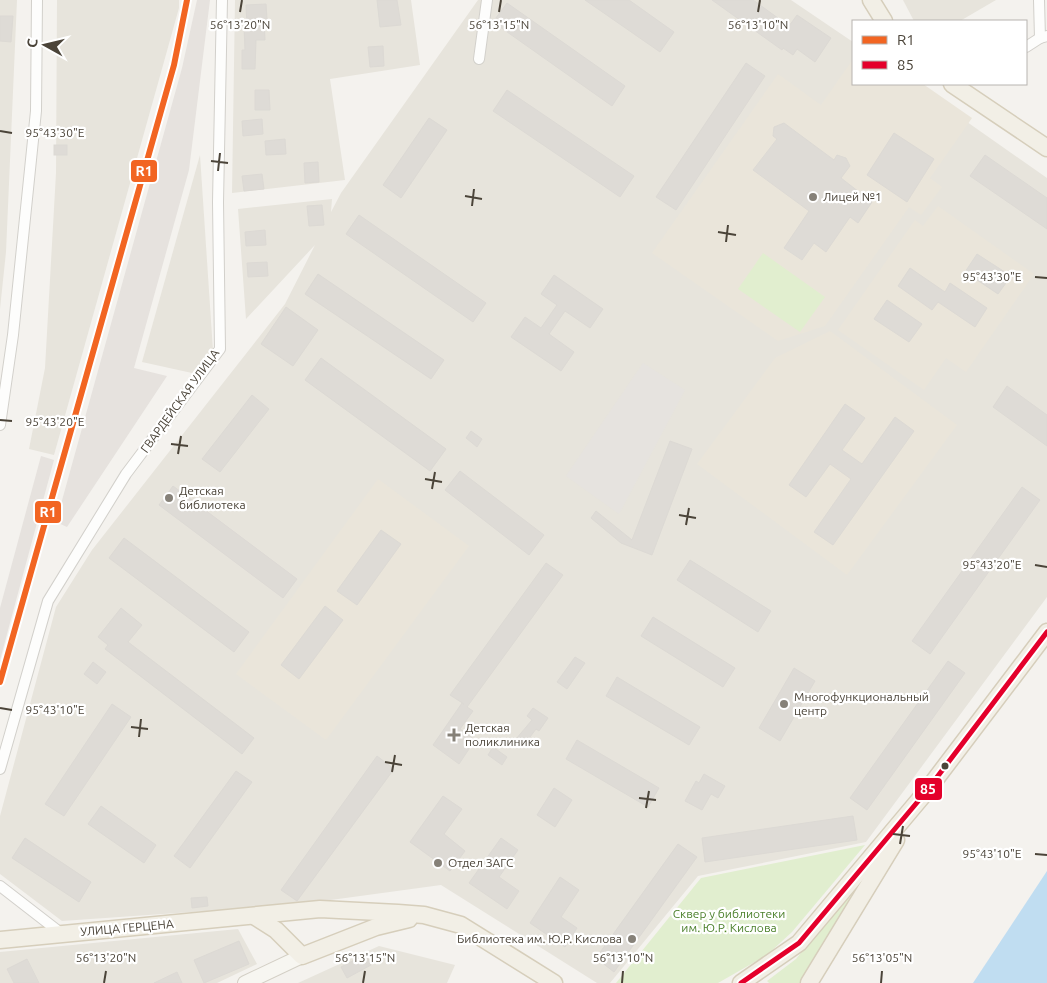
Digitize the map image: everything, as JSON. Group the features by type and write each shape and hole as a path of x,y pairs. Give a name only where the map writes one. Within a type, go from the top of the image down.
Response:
{"main road":[{"path":"871,0 883,20"},
{"path":"961,86 1047,148"},
{"path":"741,983 799,943 925,793 1047,632"},
{"path":"809,983 925,793"},
{"name":"УЛИЦА ГЕРЦЕНА","path":"0,940 320,910 424,915 461,925 554,983"},
{"path":"245,983 302,956 376,927 424,915"},
{"path":"254,916 276,930 302,956"}],"street":[{"path":"0,425 13,336 36,112 37,0"},
{"name":"ГВАРДЕЙСКАЯ УЛИЦА","path":"0,769 48,601 126,474 220,349 218,202 222,0"},
{"path":"479,59 487,0"},
{"path":"1027,46 1043,37 1039,0"},
{"path":"0,886 62,934"}],"shaded area":[{"path":"0,0 17,0 6,252 0,309"},
{"path":"57,0 179,0 179,8 54,455 29,449 45,368 56,173"},
{"path":"197,0 210,0 189,170 134,368 167,376 67,527 56,522 182,68"},
{"path":"235,0 411,0 420,65 330,79 345,180 232,193"},
{"path":"478,0 791,0 852,41 852,85 914,85 1047,178 1047,597 866,842 698,876 610,983 597,983 441,885 294,905 62,921 0,874 0,816 56,607 92,550 285,304 315,245 246,319 238,209 332,199 331,212 341,193"},
{"path":"903,0 996,0 962,20 913,20"},
{"name":"Лицей №1","path":"852,60 852,85 924,85 972,118 930,178 942,187 921,215 909,207 825,326 778,341 652,253 778,74 821,105"},
{"path":"200,155 213,351 192,373 142,362"},
{"path":"938,206 1034,274 966,372 946,358 924,390 838,330 915,220 923,226"},
{"path":"830,331 957,425 847,575 697,464 775,358"},
{"path":"643,363 685,390 619,514 566,476"},
{"path":"41,456 54,460 0,660 0,608"},
{"path":"378,479 469,546 326,740 236,674"},
{"path":"238,929 257,964 217,983 0,983 0,952"},
{"path":"379,946 455,965 447,983 298,983"}],"green space":[{"path":"763,253 825,297 800,332 738,289"},
{"path":"898,832 804,983 769,983 767,981 796,959"},
{"name":"Сквер у библиотеки им. Ю.Р. Кислова","path":"865,845 792,932 767,955 718,983 616,983 701,878"}],"water":[{"path":"1047,871 1047,983 973,983"}],"building":[{"path":"377,0 397,0 401,25 380,27"},
{"path":"585,0 629,0 674,32 660,52"},
{"path":"712,0 753,0 789,26 797,15 831,38 815,62 797,49 793,55 783,48 782,50"},
{"path":"507,3 625,86 612,106 493,22"},
{"path":"266,4 267,19 264,19 265,40 256,40 255,69 242,69 242,50 245,50 244,26 247,26 246,5"},
{"path":"0,16 13,16 11,42 0,41"},
{"path":"383,46 384,66 370,67 368,47"},
{"path":"746,63 765,76 676,210 656,197"},
{"path":"255,90 269,90 270,110 255,110"},
{"path":"507,90 634,176 620,197 493,111"},
{"path":"429,118 447,130 401,198 383,185"},
{"path":"262,119 263,134 243,136 242,121"},
{"path":"784,123 834,160 837,155 846,158 850,166 841,178 872,202 858,223 850,217 826,252 814,243 802,260 784,248 809,211 753,170 777,139 773,136 774,127"},
{"path":"894,133 934,159 907,202 867,175"},
{"path":"285,139 286,154 266,155 265,141"},
{"path":"54,145 67,145 67,155 54,155"},
{"path":"985,155 1047,198 1047,229 970,176"},
{"path":"318,162 319,182 305,183 304,163"},
{"path":"262,174 264,189 244,191 242,176"},
{"path":"322,205 324,225 309,226 307,206"},
{"path":"359,215 486,303 473,322 346,234"},
{"path":"265,230 266,245 246,246 245,232"},
{"path":"977,254 1011,276 998,294 965,272"},
{"path":"267,262 268,276 248,277 247,263"},
{"path":"910,268 945,292 950,283 987,308 975,327 938,302 932,310 898,286"},
{"path":"318,274 444,360 431,379 305,294"},
{"path":"554,275 603,309 590,328 565,311 549,334 574,352 561,371 511,337 525,317 541,328 557,305 541,294"},
{"path":"887,300 922,324 909,342 874,319"},
{"path":"286,307 318,330 293,366 261,344"},
{"path":"321,358 446,449 430,471 305,380"},
{"path":"1007,386 1047,415 1047,446 993,407"},
{"path":"252,395 269,409 220,472 202,459"},
{"path":"845,404 865,418 842,450 862,464 895,417 914,431 833,545 814,532 851,479 830,464 806,497 789,485"},
{"path":"471,431 482,439 477,447 466,438"},
{"path":"670,441 692,449 652,555 621,543 591,518 596,511 632,540"},
{"path":"460,471 544,535 529,555 445,490"},
{"path":"173,486 297,579 283,598 159,505"},
{"path":"1022,487 1040,500 930,654 912,641"},
{"path":"381,530 401,544 357,605 337,591"},
{"path":"124,538 249,632 234,652 109,558"},
{"path":"690,560 771,611 758,632 677,580"},
{"path":"546,563 563,575 467,707 473,711 460,729 475,740 459,764 433,745 462,703 464,704 450,695"},
{"path":"325,606 343,620 299,679 281,665"},
{"path":"121,608 142,625 128,642 254,738 242,754 105,649 108,645 98,637"},
{"path":"653,617 735,668 723,687 641,636"},
{"path":"575,657 585,663 567,689 557,682"},
{"path":"948,661 965,673 867,810 850,798"},
{"path":"93,662 106,672 97,684 84,674"},
{"path":"794,668 815,681 780,741 759,728"},
{"path":"617,677 700,727 689,745 606,696"},
{"path":"112,704 131,717 64,816 45,804"},
{"path":"533,708 548,718 539,731 536,729 524,745 516,739 532,720 527,716"},
{"path":"577,740 659,788 648,807 566,759"},
{"path":"493,747 507,757 502,765 488,755"},
{"path":"377,756 394,769 297,901 281,890"},
{"path":"236,771 252,782 190,868 174,856"},
{"path":"704,774 725,786 718,798 711,794 702,810 685,801 696,781 699,783"},
{"path":"554,788 572,800 555,827 537,815"},
{"path":"443,796 462,809 444,834 465,851 450,871 410,842"},
{"path":"101,806 156,845 144,863 88,824"},
{"path":"853,816 857,840 705,862 702,838"},
{"path":"25,838 91,882 79,902 12,858"},
{"path":"501,838 518,850 499,877 519,891 507,909 469,883"},
{"path":"678,844 697,857 614,972 596,958"},
{"path":"560,877 579,890 561,917 577,928 565,947 530,923"},
{"path":"207,897 208,906 192,908 191,898"},
{"path":"239,941 249,964 204,983 194,960"},
{"path":"366,954 371,965 347,978 341,967"},
{"path":"27,959 39,983 14,983 7,969"},
{"path":"177,972 182,983 154,983"}],"transit line":[{"name":"R1","path":"0,682 174,65 187,0"},
{"name":"85","path":"741,983 799,943 925,793 1047,632"}],"place":[{"name":"Лицей №1","path":"813,197"},
{"name":"Детская библиотека","path":"169,498"},
{"name":"Многофункциональный центр","path":"784,704"},
{"name":"Детская поликлиника","path":"454,735"},
{"name":"Отдел ЗАГС","path":"438,863"},
{"name":"Библиотека им. Ю.Р. Кислова","path":"632,939"}]}
